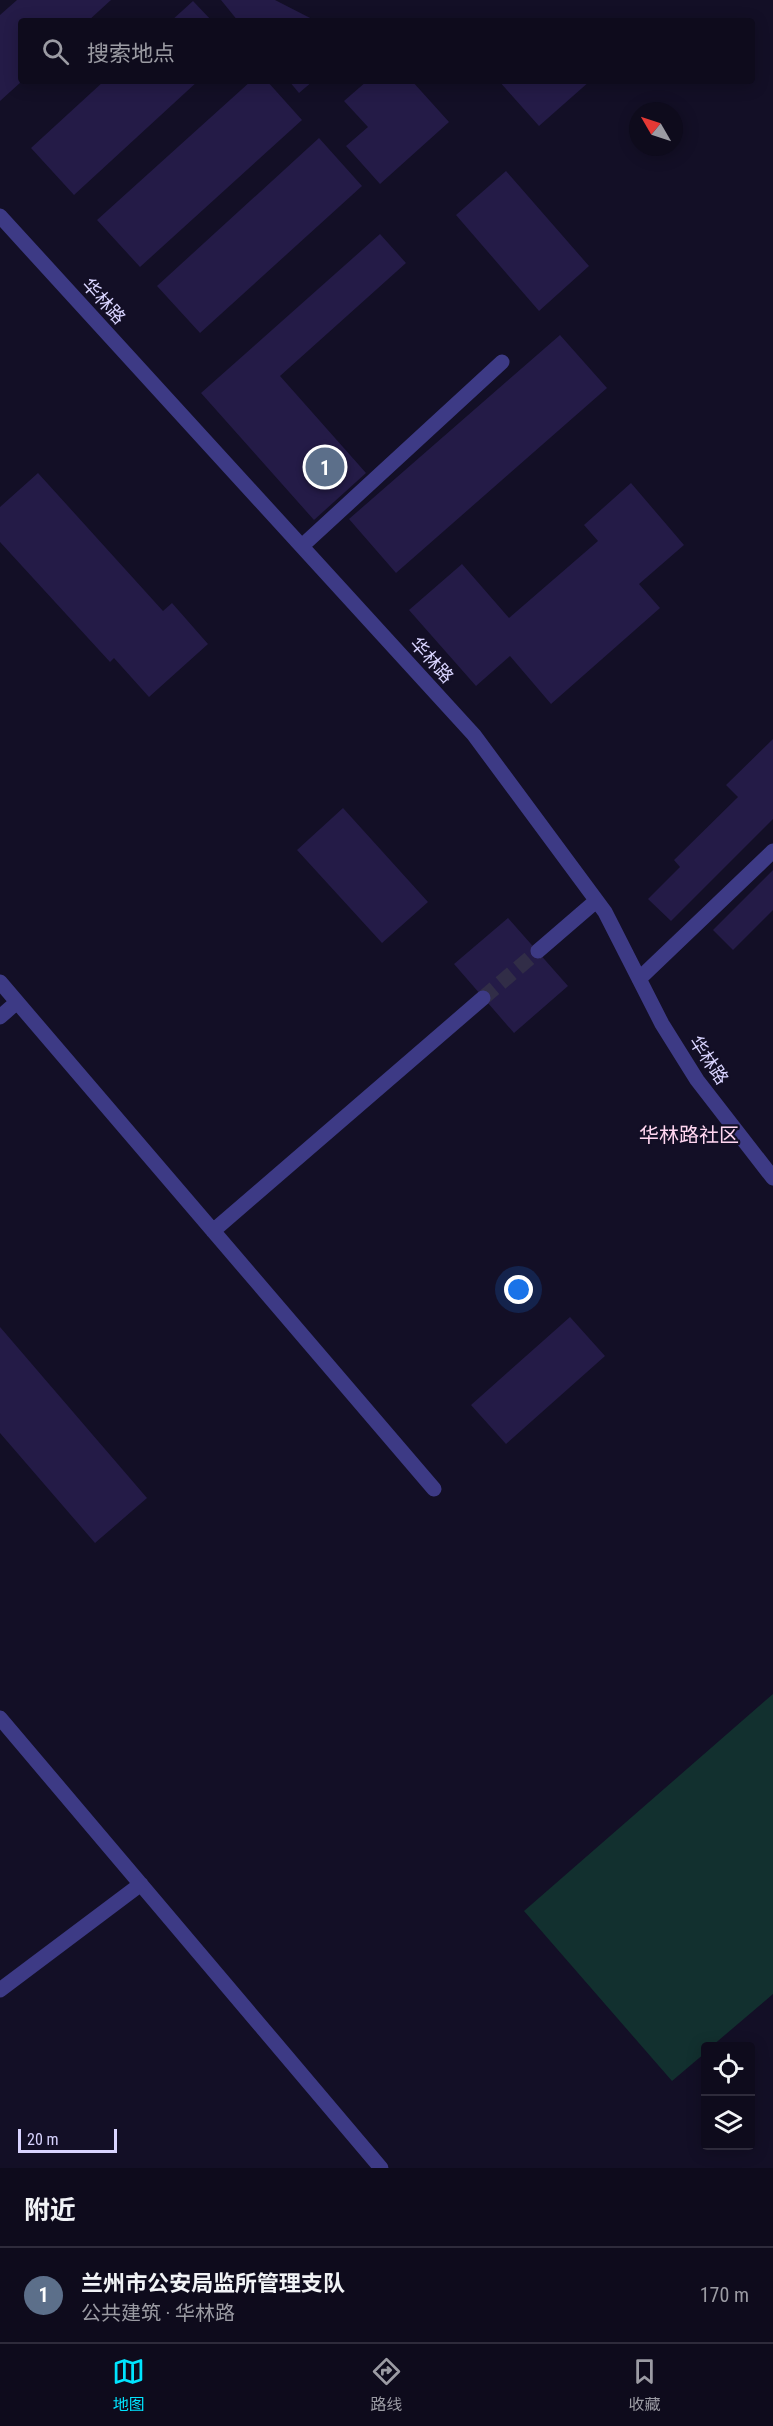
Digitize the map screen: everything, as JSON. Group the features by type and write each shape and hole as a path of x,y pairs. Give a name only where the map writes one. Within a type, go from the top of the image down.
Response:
{"street":[{"name":"华林路","path":"0,216 474,735 596,901 662,1024 697,1080 773,1178"},
{"path":"302,546 502,362"},
{"path":"639,979 773,851"},
{"path":"538,951 596,901"},
{"path":"0,982 434,1489"},
{"path":"213,1231 483,998"},
{"path":"0,1017 17,1002"},
{"path":"0,1718 380,2168"},
{"path":"0,1990 141,1884"}],"green space":[{"path":"773,1694 773,1994 717,2042 701,2042 701,2056 672,2081 524,1911"}],"building":[{"path":"17,0 111,0 91,18 18,18 19,84 0,101 0,15"},
{"path":"221,0 275,0 310,18 236,18"},
{"path":"193,1 209,18 174,18"},
{"path":"101,84 195,84 74,195 31,148"},
{"path":"248,84 270,84 302,120 140,267 97,220"},
{"path":"292,84 310,84 299,93"},
{"path":"364,84 415,84 449,122 380,184 346,146 368,127 344,101"},
{"path":"502,84 587,84 539,126"},
{"path":"319,138 362,186 200,333 157,286"},
{"path":"506,171 589,266 539,311 456,215"},
{"path":"380,234 406,263 280,376 366,473 314,520 201,393"},
{"path":"560,335 607,388 396,573 349,519"},
{"path":"38,473 163,611 172,603 208,644 149,697 114,658 110,662 0,542 0,507"},
{"path":"631,483 684,545 639,584 660,608 551,704 510,656 476,686 409,610 462,564 509,618 598,541 584,525"},
{"path":"773,739 773,819 671,921 648,899 680,867 674,860 738,797 726,785"},
{"path":"343,808 428,902 382,943 297,850"},
{"path":"773,870 773,910 733,950 713,930"},
{"path":"508,918 568,986 514,1033 454,964"},
{"path":"570,1317 605,1356 506,1444 471,1405"},
{"path":"0,1327 147,1498 95,1543 0,1433"}],"tunnel":[{"path":"483,998 538,951"}],"place":[{"name":"兰州市公安局监所管理支队","path":"325,467"}],"district":[{"name":"华林路社区","path":"689,1135"}]}
